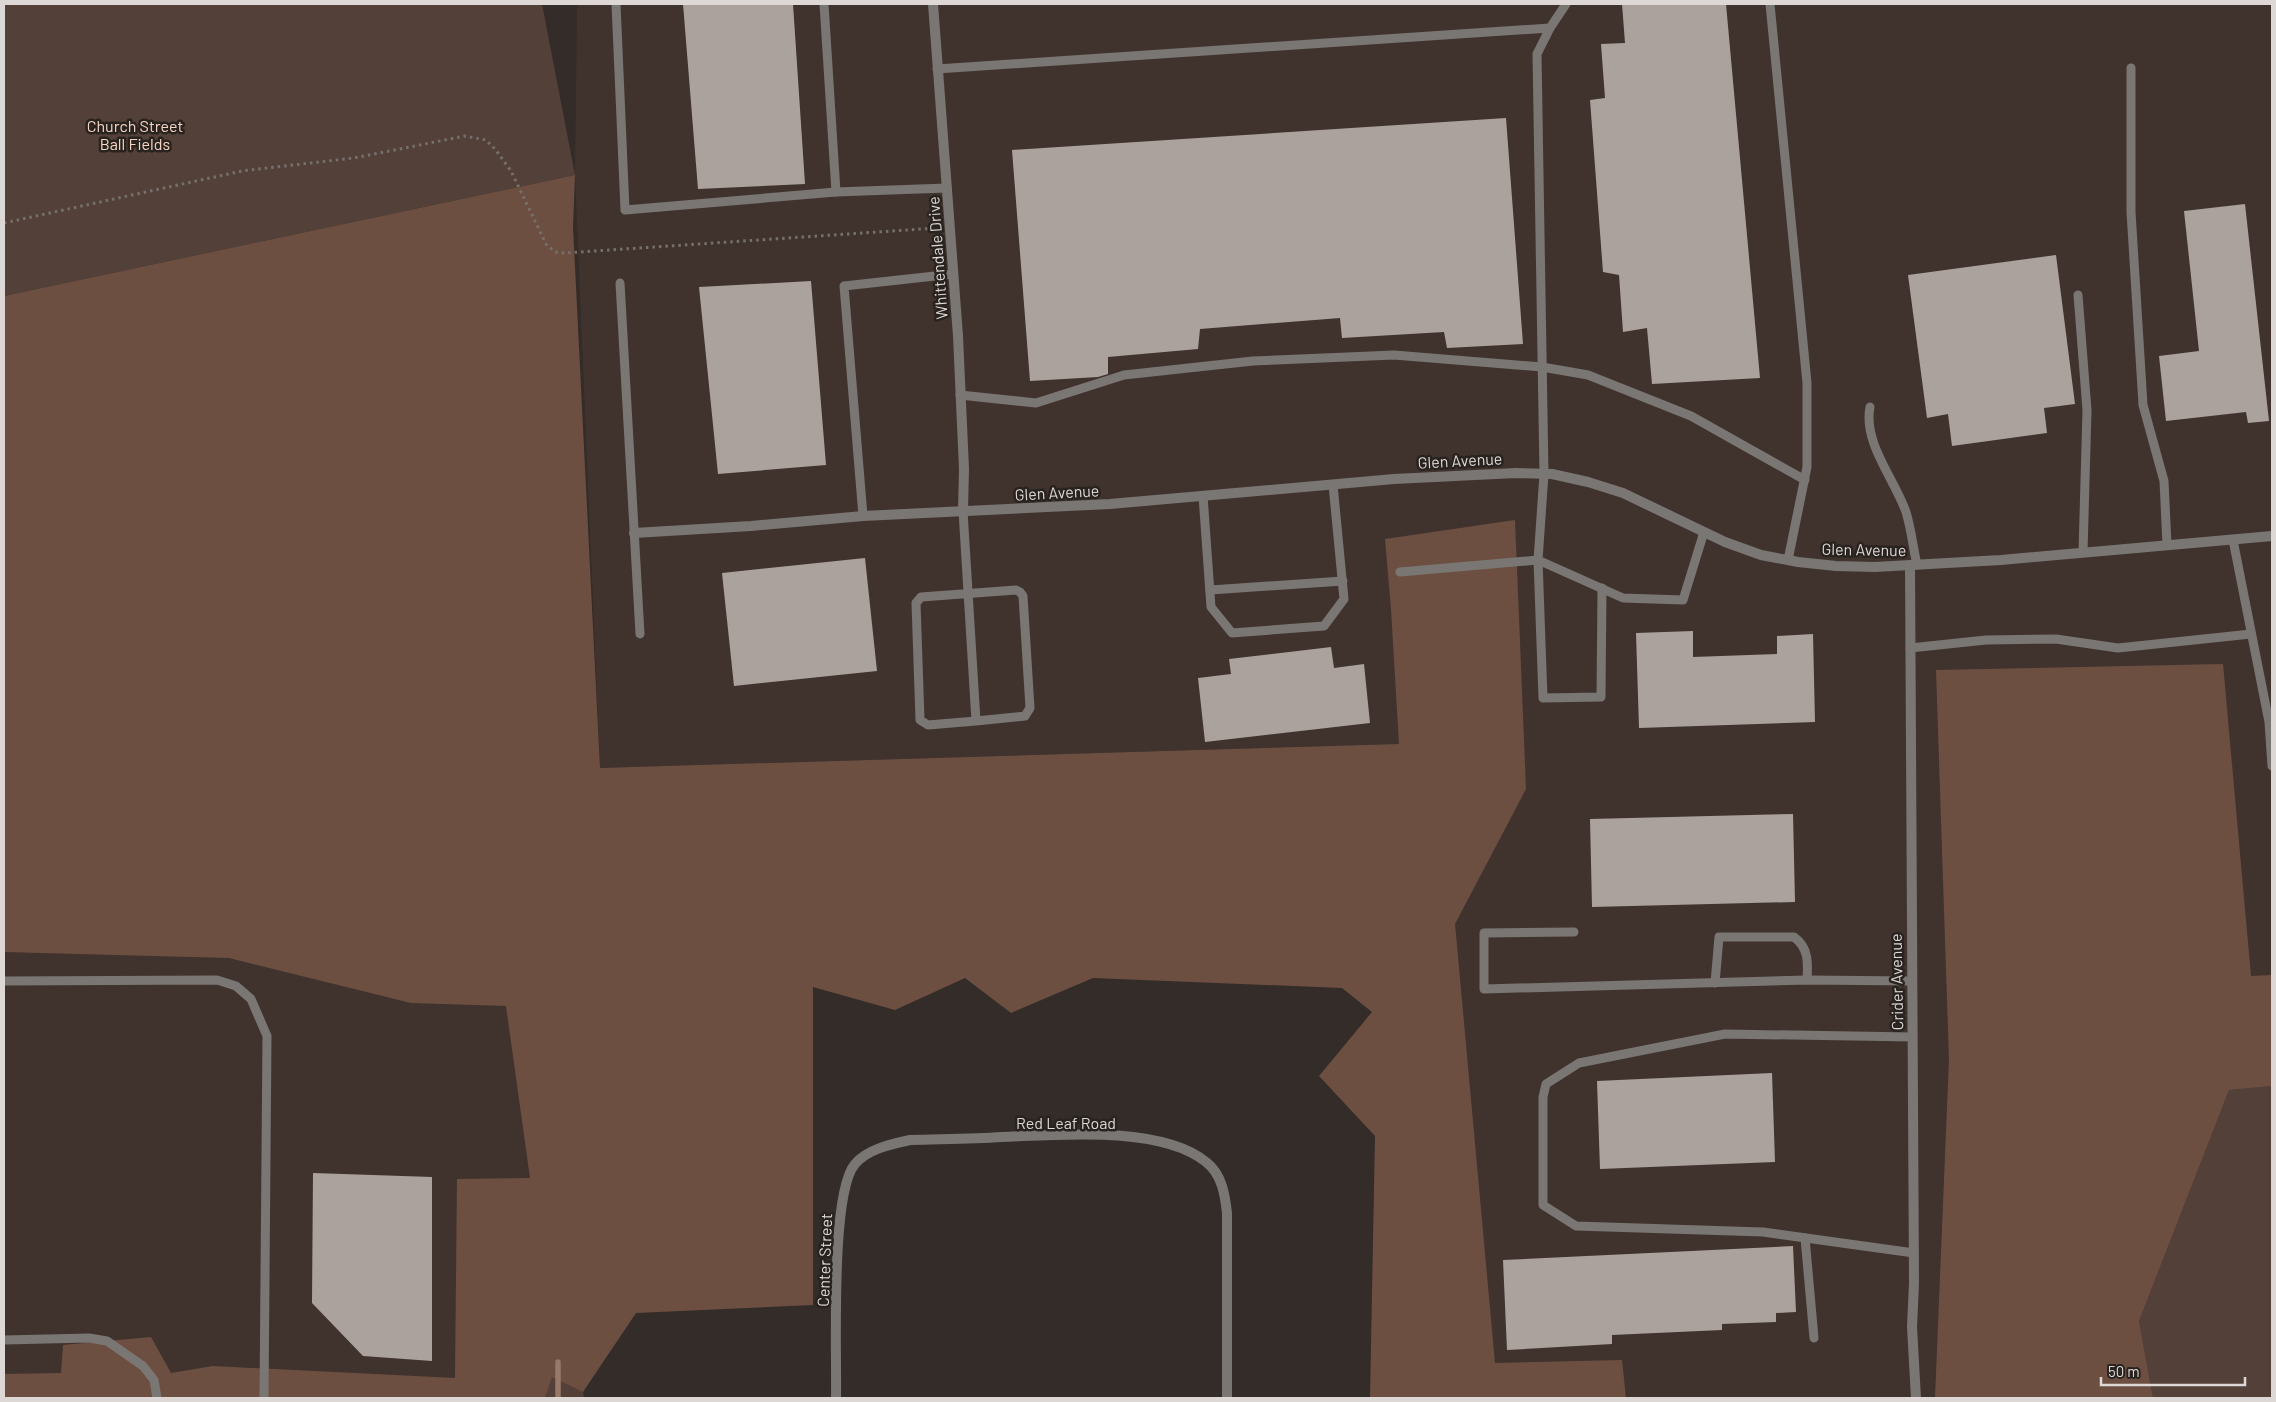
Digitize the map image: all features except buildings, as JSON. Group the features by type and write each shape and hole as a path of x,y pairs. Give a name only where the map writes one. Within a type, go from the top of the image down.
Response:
{"street":[{"name":"Whittendale Drive","path":"933,4 953,274 964,469 963,511"},
{"name":"Glen Avenue","path":"634,533 751,526 863,516 1110,504 1477,474 1544,474 1588,482 1623,493 1704,532 1761,555 1836,566 1913,565 2001,560 2272,536"},
{"name":"Crider Avenue","path":"1913,565 1910,648 1914,1253 1912,1327 1916,1398"},
{"name":"Red Leaf Road","path":"888,1145 910,1140 1104,1134 1165,1143 1189,1151 1207,1162 1218,1176 1224,1193 1226,1213 1227,1398"},
{"name":"Center Street","path":"836,1398 838,1239 841,1201 846,1182 855,1164 870,1153 888,1145"}],"lane":[{"path":"616,4 626,210 836,192 947,188"},
{"path":"824,4 836,192"},
{"path":"1566,4 1550,28 1537,54 1544,474 1538,560 1543,698 1601,697 1602,588"},
{"path":"1770,4 1807,383 1807,467 1788,560"},
{"path":"938,69 1550,28"},
{"path":"2132,68 2131,212 2143,405 2164,481 2167,545"},
{"path":"863,516 844,286 953,274"},
{"path":"620,283 640,634"},
{"path":"2078,295 2087,410 2083,552"},
{"path":"960,395 1036,403 1124,374 1253,361 1394,355 1542,367 1588,375 1691,416 1805,480"},
{"path":"1870,407 1868,421 1878,451 1906,513 1913,565"},
{"path":"1203,496 1211,607 1232,632 1324,626 1344,599 1333,485"},
{"path":"963,511 976,721"},
{"path":"1400,572 1538,560 1623,598 1684,600 1704,532"},
{"path":"2233,540 2269,722 2272,766"},
{"path":"1210,590 1342,581"},
{"path":"1016,590 1023,596 1030,708 1025,716 976,721 928,725 920,720 916,603 921,597 1016,590"},
{"path":"1910,648 1986,640 2056,639 2118,648 2251,634"},
{"path":"1574,932 1484,932 1484,989 1807,980 1912,980"},
{"path":"1715,983 1719,937 1794,937 1806,951 1807,980"},
{"path":"4,981 217,980 236,986 251,999 268,1036 264,1398"},
{"path":"1912,1036 1725,1034 1579,1063 1546,1084 1543,1097 1543,1205 1576,1226 1763,1232 1914,1253"},
{"path":"1805,1238 1814,1338"},
{"path":"4,1340 89,1338 107,1341 143,1366 154,1380 156,1398"}],"path":[{"path":"4,223 242,171 354,158 465,136 486,140 495,149 511,171 546,244 555,252 565,253 950,228"}],"shaded area":[{"path":"577,4 2272,4 2272,1398 1478,1398 1399,744 600,768 575,175"},
{"path":"575,175 573,227 600,768 1399,744 1385,539 1515,520 1526,789 1455,924 1495,1363 1622,1360 1626,1398 1370,1398 1375,1136 1319,1076 1372,1012 1342,988 1093,978 1011,1013 965,978 895,1010 813,987 813,1305 636,1313 583,1392 552,1377 545,1398 4,1398 4,1374 61,1373 63,1345 151,1337 171,1373 213,1366 455,1378 457,1179 530,1178 506,1006 411,1003 229,958 4,952 4,296"},
{"path":"2223,664 2251,976 2272,975 2272,1086 2229,1090 2139,1321 2153,1398 1935,1398 1949,1059 1936,670"},
{"path":"4,948 524,955 539,1398 4,1398"}],"green space":[{"name":"Church Street Ball Fields","path":"4,4 542,4 575,175 4,296"},
{"path":"2272,1086 2272,1398 2153,1398 2139,1321 2229,1090"},
{"path":"552,1376 583,1392 584,1398 545,1398"}],"waterway":[{"path":"558,1362 558,1398"}]}
